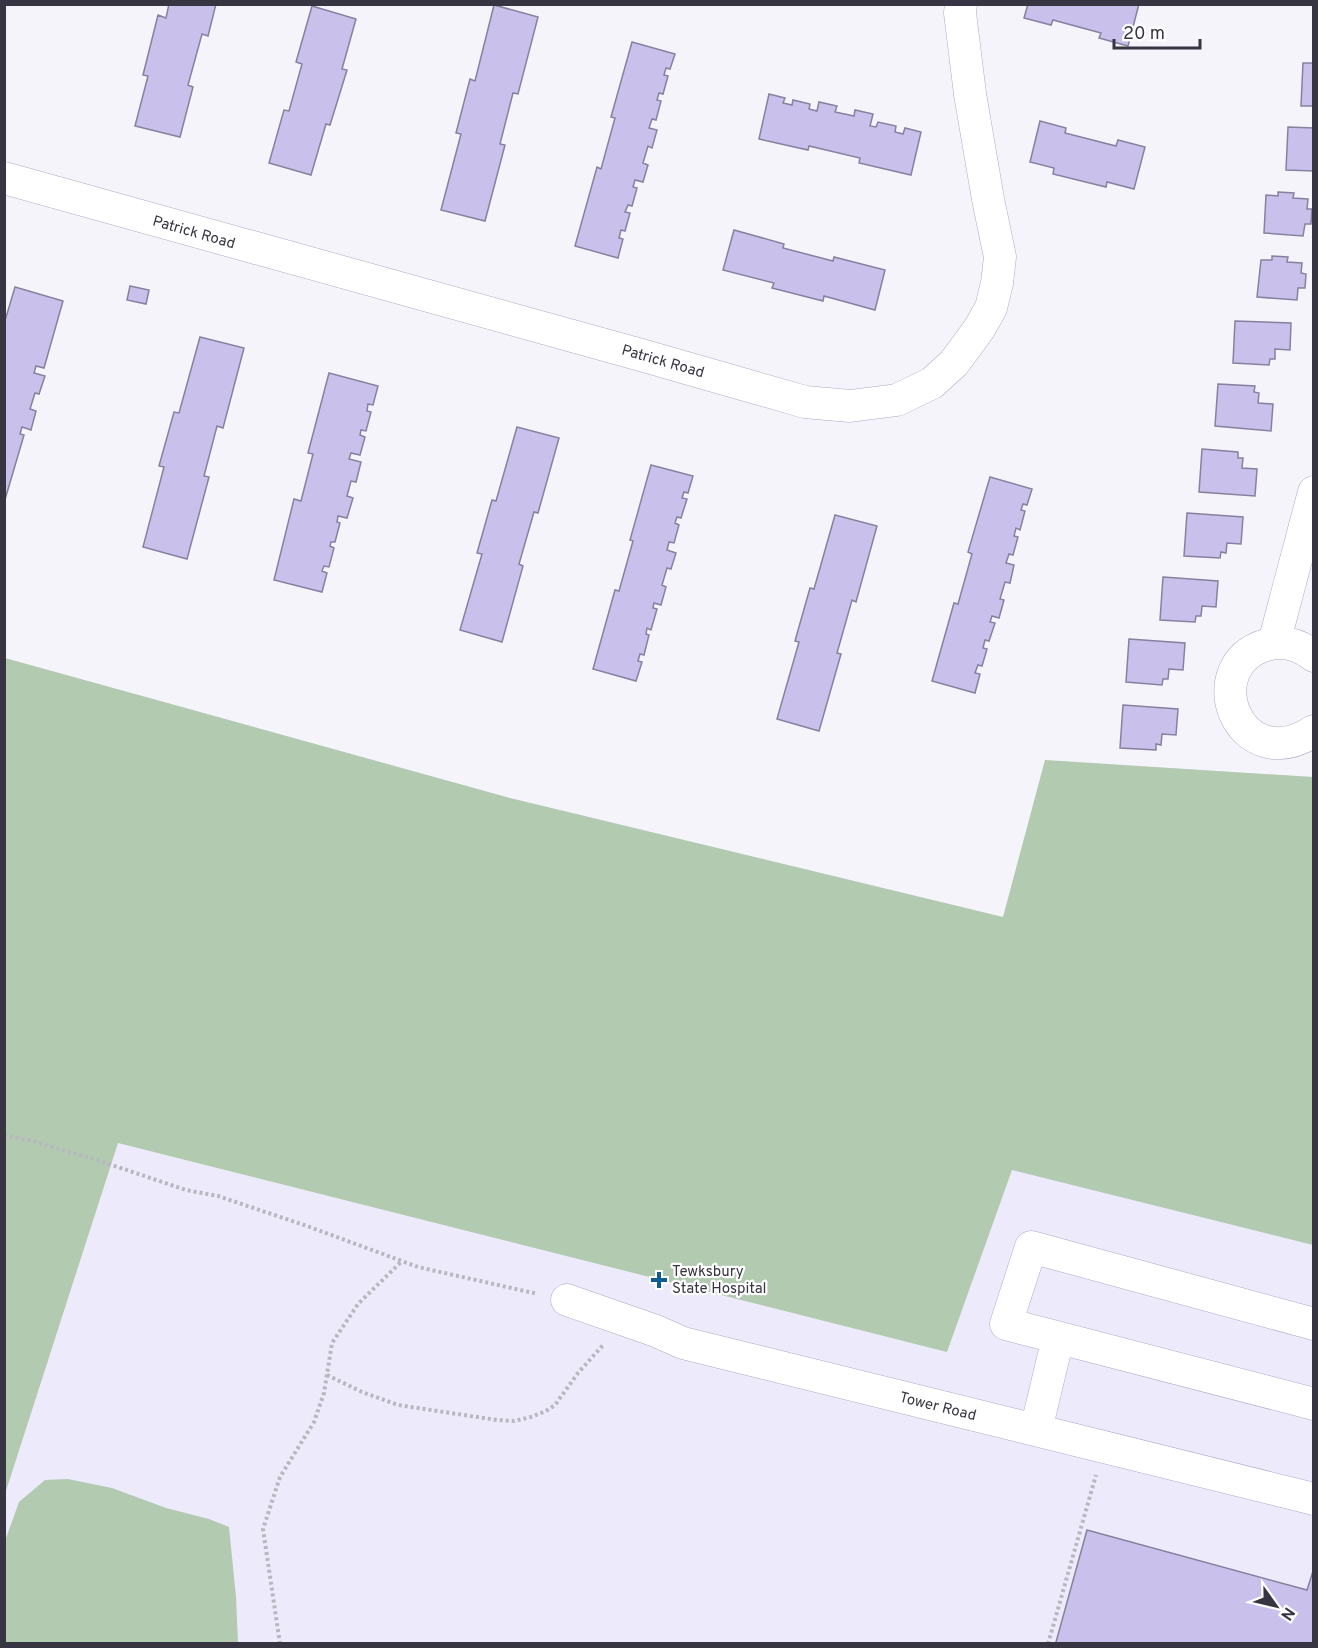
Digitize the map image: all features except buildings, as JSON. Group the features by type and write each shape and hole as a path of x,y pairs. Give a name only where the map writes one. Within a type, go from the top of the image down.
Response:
{"street":[{"name":"Patrick Road","path":"4,178 805,402 850,406 897,400 932,383 954,363 991,308 997,283 999,256 970,94 960,13 961,4"},
{"path":"1274,643 1314,492"},
{"path":"1314,656 1305,649 1290,644 1274,643 1258,648 1244,659 1234,673 1230,690 1232,707 1239,723 1251,735 1267,742 1285,744 1301,739 1314,731"},
{"path":"1314,1324 1031,1247 1006,1324 1314,1404"},
{"name":"Tower Road","path":"567,1300 683,1343 1314,1499"},
{"path":"1036,1430 1058,1338"}],"path":[{"path":"4,1135 79,1154 186,1190 218,1196 429,1270 567,1300"},
{"path":"280,1644 263,1529 280,1477 314,1422 324,1393 332,1343 358,1304 402,1262"},
{"path":"327,1375 398,1405 497,1420 531,1417 555,1405 578,1373 626,1321"},
{"path":"1048,1644 1103,1448"}],"shaded area":[{"name":"Tewksbury State Hospital","path":"4,658 510,798 1003,917 1045,760 1313,777 1313,1643 5,1643"}],"green space":[{"name":"Tewksbury State Hospital","path":"5,658 510,798 1003,917 1045,760 1313,777 1313,1245 1012,1170 947,1352 118,1143 5,1494"},
{"path":"68,1479 112,1488 166,1508 209,1519 229,1527 238,1643 5,1643 5,1541 19,1502 45,1480"}],"place":[{"name":"Tewksbury State Hospital","path":"659,1280"}]}
